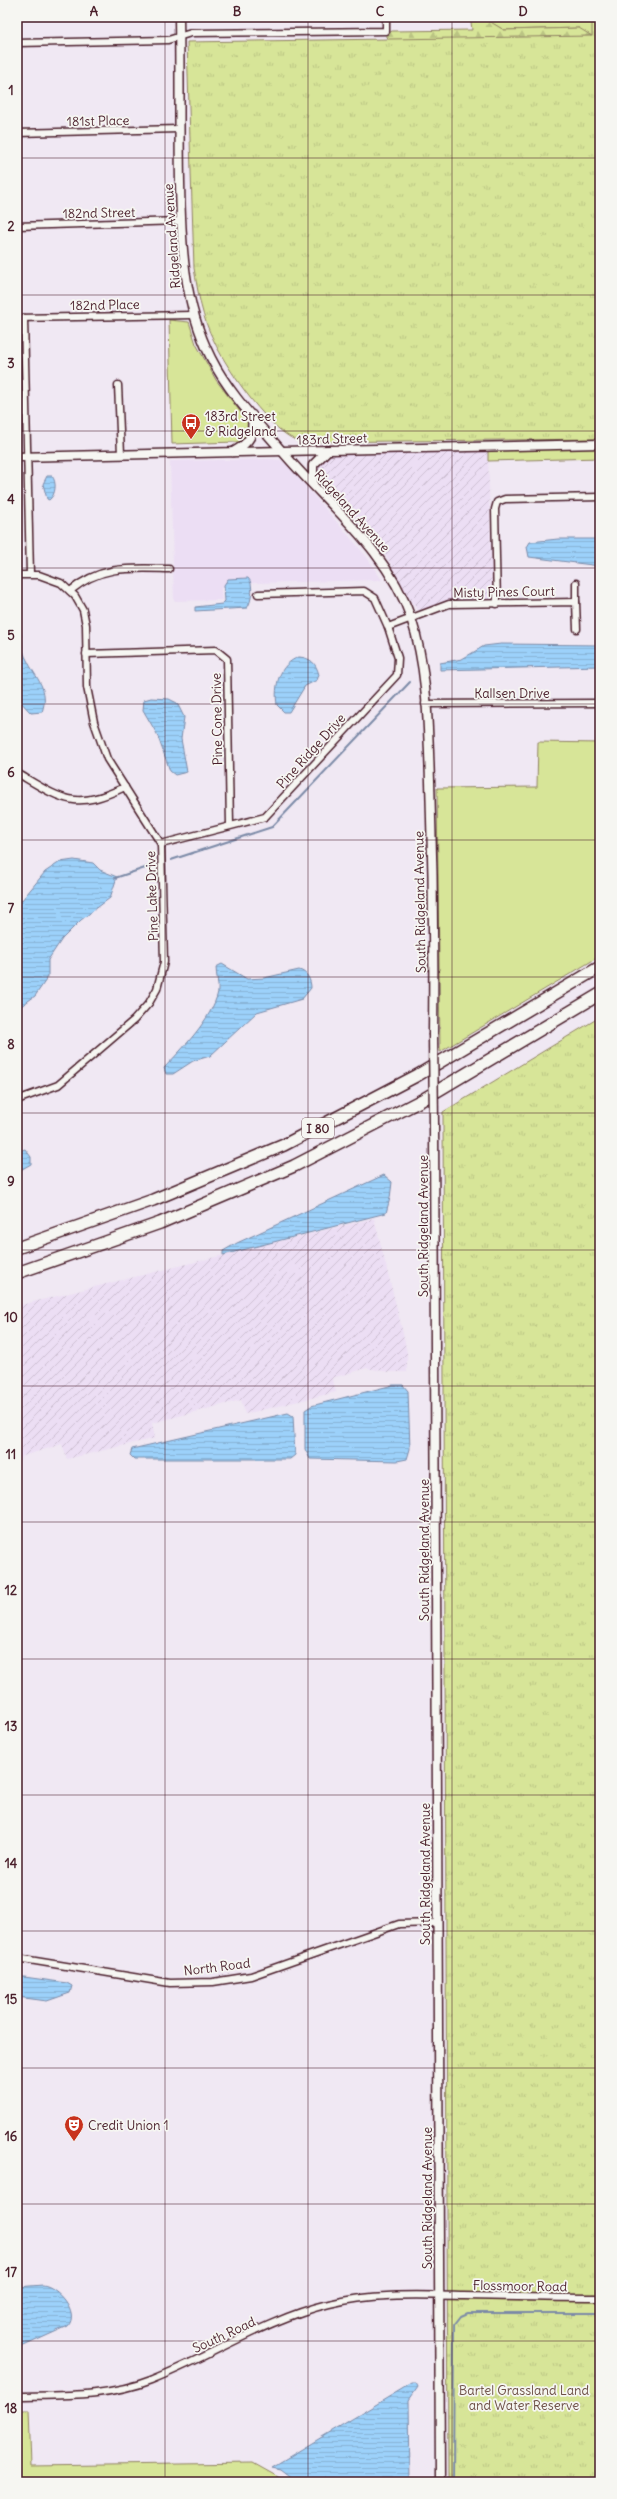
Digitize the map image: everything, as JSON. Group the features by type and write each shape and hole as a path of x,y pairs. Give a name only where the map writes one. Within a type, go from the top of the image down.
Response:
{"highway":[{"name":"I 80","path":"17,1248 160,1198 284,1145 418,1075 600,967"},
{"name":"I 80","path":"17,1273 160,1223 294,1166 422,1100 600,994"}],"street":[{"name":"Ridgeland Avenue","path":"179,17 181,221 185,280 193,315 212,359 252,414 282,452 363,536 384,563 402,595 411,619"},
{"path":"17,43 168,40 191,33 386,31 386,17"},
{"name":"181st Place","path":"17,133 179,129"},
{"name":"182nd Street","path":"17,226 181,221"},
{"name":"182nd Place","path":"17,318 193,315"},
{"path":"24,318 30,574"},
{"path":"118,386 121,454"},
{"path":"232,453 251,440 254,429 252,414"},
{"name":"183rd Street","path":"17,457 600,444"},
{"path":"313,484 313,465 328,451"},
{"path":"497,604 495,509 497,502 505,499 600,497"},
{"path":"70,591 91,578 110,569 169,569"},
{"name":"Pine Lake Drive","path":"17,575 30,574 50,578 70,591 84,614 87,687 94,722 107,759 161,844 164,962 157,989 149,1003 134,1020 58,1085 17,1100"},
{"path":"576,583 577,629"},
{"name":"Pine Ridge Drive","path":"161,844 265,817 397,674 398,658 388,627 375,598 364,591 258,594"},
{"name":"Misty Pines Court","path":"411,619 449,604 576,602"},
{"path":"388,627 411,619"},
{"name":"South Ridgeland Avenue","path":"411,619 420,653 425,704 434,909 433,1034 440,2482"},
{"name":"Pine Cone Drive","path":"86,654 216,650 227,659 230,826"},
{"name":"Kallsen Drive","path":"425,704 600,703"},
{"path":"18,776 62,797 80,801 102,798 125,787"},
{"name":"North Road","path":"17,1958 170,1983 213,1982 251,1976 399,1924 437,1923"},
{"name":"Flossmoor Road","path":"440,2296 600,2298"},
{"name":"South Road","path":"17,2396 89,2395 121,2390 151,2381 294,2315 327,2304 361,2297 440,2296"}],"shaded area":[{"path":"488,450 492,596 487,600 443,601 427,609 418,610 412,603 384,552 317,472 319,465 324,459 332,455"},
{"path":"281,460 290,468 366,556 382,580 255,583 221,588 222,600 174,601 170,461"},
{"path":"374,1218 402,1329 407,1353 407,1372 388,1372 367,1368 332,1378 336,1392 245,1414 241,1400 152,1423 155,1438 67,1459 62,1444 23,1456 17,1463 17,1306"}],"green space":[{"path":"471,17 600,17 600,81 579,28 504,30 488,21 471,22"},
{"path":"592,17 600,17 600,439 302,442 290,437 265,415 239,384 214,341 206,323 201,305 194,268 187,42 592,36"},
{"path":"480,20 489,21 504,30 579,28 592,36 393,46 386,35 392,31 472,30 471,22"},
{"path":"169,320 189,322 196,344 216,380 248,422 250,430 247,438 237,442 172,444"},
{"path":"600,448 600,458 488,461 488,450"},
{"path":"538,742 600,743 600,956 440,1052 437,788 537,787"},
{"name":"Bartel Grassland Land and Water Reserve","path":"600,1017 600,2482 448,2482 443,1112"},
{"path":"17,2410 29,2410 31,2466 253,2463 287,2482 17,2482"}],"water":[{"path":"47,476 52,476 55,482 53,495 49,500 47,499 43,484"},
{"path":"558,539 600,539 600,566 529,557 527,547 530,542"},
{"path":"248,578 250,580 252,593 247,608 195,611 195,607 222,604 225,601 224,585 228,579"},
{"path":"17,630 21,633 22,647 25,657 43,690 44,704 42,712 31,713 17,698"},
{"path":"501,644 600,645 600,666 440,670 440,663 462,659 484,646"},
{"path":"299,657 310,660 315,664 319,675 317,680 305,686 289,712 284,712 277,705 277,683 282,670 292,660"},
{"path":"151,698 169,699 177,703 184,717 181,739 187,772 175,775 170,771 157,734 143,710 144,700"},
{"path":"74,860 93,863 100,870 117,877 110,898 81,920 62,939 48,960 48,977 35,996 17,1009 17,906 45,872 60,862"},
{"path":"222,964 247,979 264,978 299,970 308,977 311,988 302,999 257,1012 210,1056 193,1061 173,1074 166,1074 164,1068 196,1033 210,1013 218,992 216,967"},
{"path":"25,1149 31,1157 31,1164 17,1172 17,1152"},
{"path":"384,1175 392,1182 386,1213 223,1255 223,1251 237,1243"},
{"path":"393,1385 403,1385 408,1391 410,1449 407,1459 397,1461 310,1459 305,1449 305,1410 311,1406"},
{"path":"288,1413 293,1416 295,1455 290,1459 134,1459 130,1455 132,1449"},
{"path":"17,1976 67,1983 72,1986 70,1993 47,2001 17,1997"},
{"path":"43,2285 55,2290 66,2301 71,2314 71,2320 68,2326 17,2349 17,2287"},
{"path":"412,2383 416,2383 418,2387 409,2400 410,2482 298,2482 281,2469 272,2467"}],"waterway":[{"path":"171,860 272,827 410,682"},
{"path":"115,878 154,865"},
{"path":"453,2482 454,2325 461,2316 468,2313 600,2313"}],"place":[{"name":"183rd Street & Ridgeland","path":"191,440"},
{"name":"Credit Union 1","path":"74,2142"}]}
